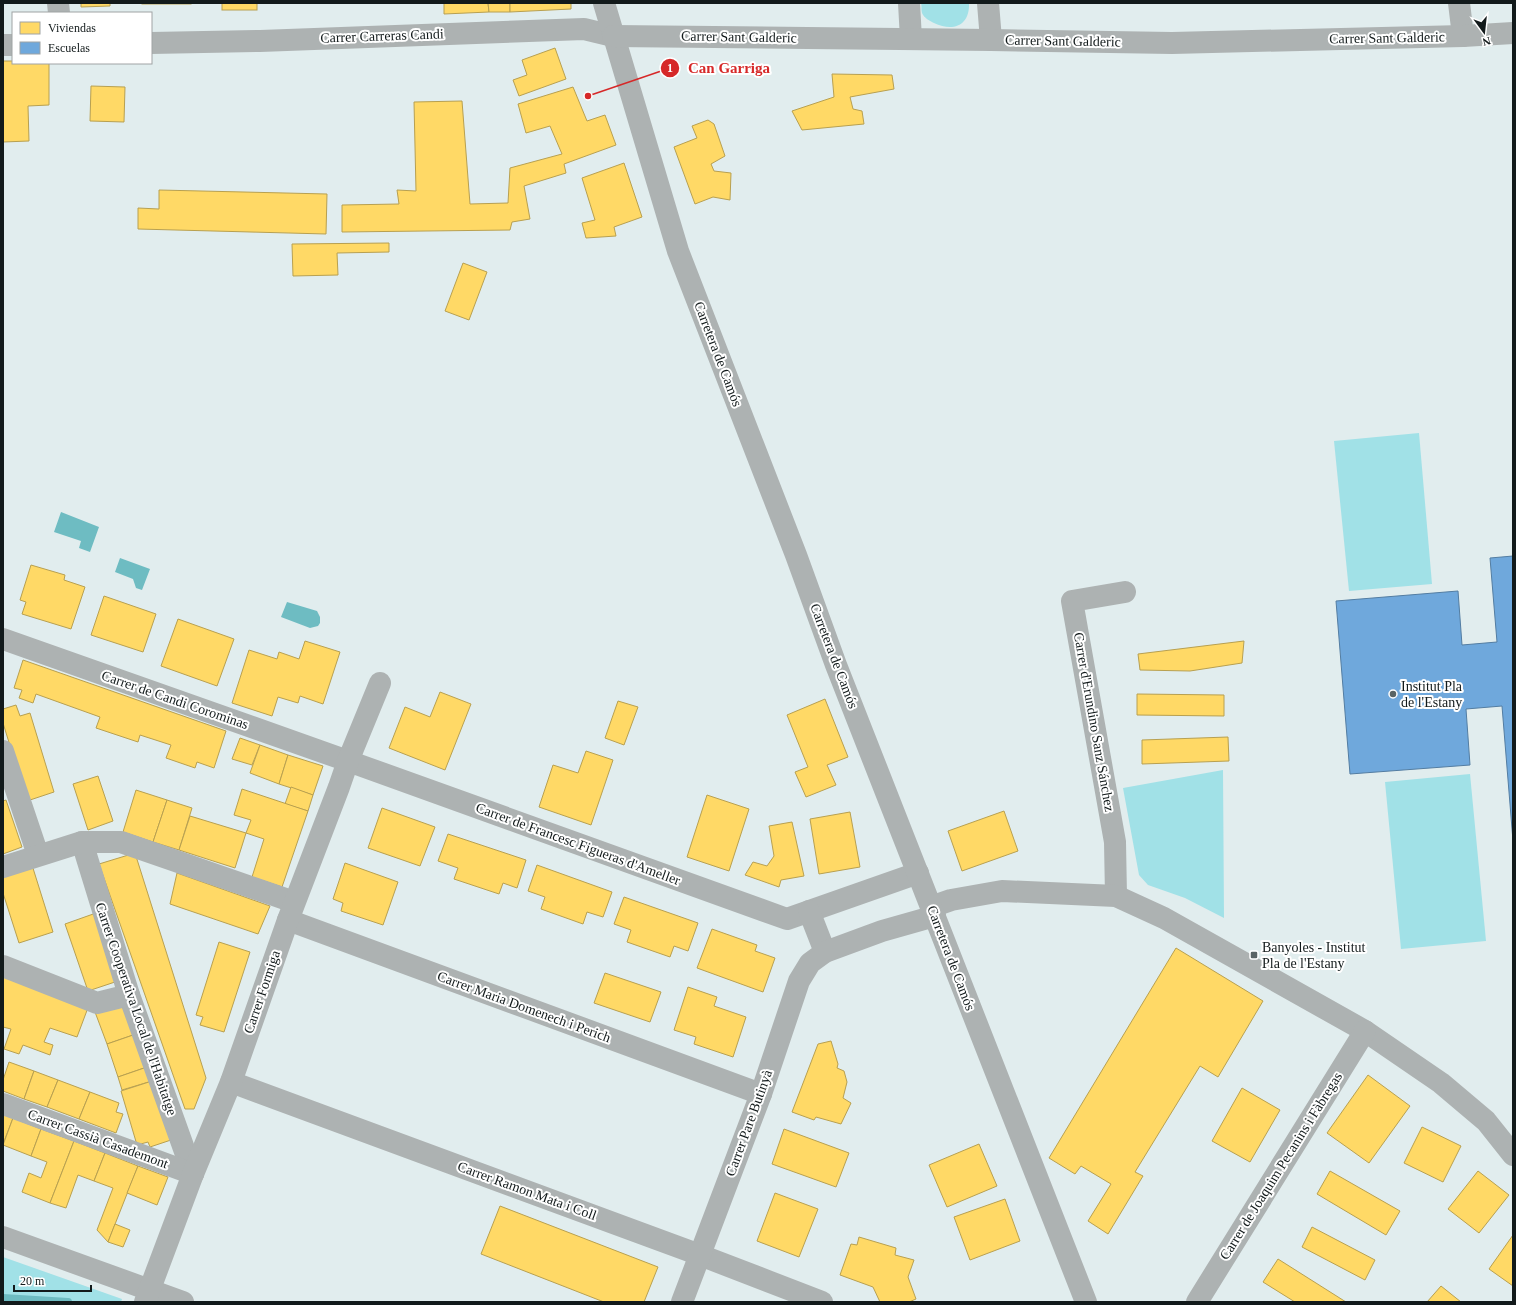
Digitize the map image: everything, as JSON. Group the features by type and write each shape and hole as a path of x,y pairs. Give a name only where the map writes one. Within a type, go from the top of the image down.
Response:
{"street":[{"name":"Carretera de Camós","path":"604,3 678,251 796,554 836,665 1086,1302"},
{"path":"909,3 911,39"},
{"path":"988,3 991,40"},
{"path":"1459,3 1463,36"},
{"name":"Carrer Carreras Candi","path":"152,43 584,29 613,36"},
{"name":"Carrer Sant Galderic","path":"613,36 1172,43 1463,36 1513,33"},
{"name":"Carrer d'Erundino Sanz Sánchez","path":"1116,896 1115,842 1072,601 1125,592"},
{"name":"Carrer de Candi Corominas","path":"3,640 348,761"},
{"name":"Carrer Formiga","path":"148,1296 193,1174 231,1082 291,911 348,761 380,683"},
{"path":"3,751 38,855"},
{"name":"Carrer de Francesc Figueras d'Ameller","path":"348,761 787,919 918,873"},
{"name":"Carrer Maria Domenech i Perich","path":"3,867 82,842 121,842 291,911 761,1094"},
{"name":"Carrer Cooperativa Local de l'Habitatge","path":"82,842 129,995 193,1174"},
{"name":"Carrer Pare Butinyà","path":"682,1302 761,1094 799,981 810,963 825,952 933,911 951,900 1002,891 1116,896"},
{"path":"1116,896 1164,918 1365,1031 1447,1088 1486,1121 1513,1155"},
{"path":"809,911 825,952"},
{"path":"3,966 97,1003 129,995"},
{"name":"Carrer de Joaquim Pecanins i Fàbregas","path":"1197,1302 1365,1031"},
{"name":"Carrer Ramon Mata i Coll","path":"231,1082 700,1255 822,1302"},
{"name":"Carrer Cassià Casademont","path":"3,1104 193,1174"},
{"path":"3,1237 148,1296 183,1302"}],"shaded area":[{"path":"921,3 969,3 969,11 967,17 959,25 954,27 941,26 923,15"},
{"path":"1419,433 1432,584 1349,591 1334,441"},
{"path":"61,512 99,527 90,552 79,548 81,541 54,532"},
{"path":"120,558 150,569 142,590 136,588 133,579 115,572"},
{"path":"287,602 317,611 320,617 320,623 318,626 310,628 281,617"},
{"path":"1223,770 1224,918 1185,898 1148,885 1139,875 1123,788"},
{"path":"1470,774 1486,941 1401,949 1385,782"},
{"path":"3,1257 122,1299 121,1302 3,1302"}],"building: Viviendas":[{"path":"81,3 110,3 110,6 81,7"},
{"path":"191,3 191,4 142,4"},
{"path":"222,3 257,3 257,10 222,10"},
{"path":"444,3 488,3 489,12 444,14"},
{"path":"488,3 510,3 510,12 489,12"},
{"path":"510,3 571,3 571,9 510,12"},
{"path":"555,48 566,79 519,96 513,80 527,75 522,60"},
{"path":"3,61 12,61 12,64 49,64 49,105 28,106 29,141 3,142"},
{"path":"832,74 892,75 894,89 850,97 853,109 862,111 864,124 802,130 792,111 834,97"},
{"path":"91,86 125,87 124,122 90,121"},
{"path":"573,87 587,121 605,115 616,145 564,164 566,173 524,186 530,219 512,222 510,230 342,232 342,205 399,204 397,190 416,191 414,102 462,101 470,204 508,203 510,168 562,154 550,126 526,133 518,104"},
{"path":"708,120 714,124 725,156 711,164 714,171 731,173 730,200 713,197 695,204 674,147 697,138 692,126"},
{"path":"624,163 642,217 614,227 616,236 586,238 582,223 595,220 582,178"},
{"path":"159,190 327,194 326,234 138,229 138,208 159,209"},
{"path":"389,243 389,252 337,253 338,275 293,276 292,244"},
{"path":"463,263 487,272 469,320 445,311"},
{"path":"31,565 65,575 64,580 85,587 71,629 22,614 26,602 20,600"},
{"path":"104,596 156,614 143,652 91,635"},
{"path":"178,619 234,639 217,686 161,666"},
{"path":"305,641 340,652 323,704 300,696 298,703 278,697 272,716 232,703 249,650 277,659 279,652 299,659"},
{"path":"1244,641 1242,663 1190,671 1140,670 1138,654"},
{"path":"23,660 226,731 214,768 197,762 195,768 166,758 171,745 140,735 138,742 96,728 100,717 36,694 33,703 19,698 22,690 14,688"},
{"path":"440,692 471,704 445,770 389,748 405,707 430,717"},
{"path":"1137,694 1224,695 1224,716 1137,715"},
{"path":"825,699 848,757 827,765 836,785 806,797 795,772 808,767 787,715"},
{"path":"618,701 638,707 624,745 605,738"},
{"path":"16,705 20,716 30,713 54,792 27,801 3,723 3,709"},
{"path":"1228,737 1229,761 1142,764 1142,740"},
{"path":"240,738 260,745 252,765 232,759"},
{"path":"260,745 288,755 279,784 250,773"},
{"path":"586,751 613,760 591,825 539,807 553,765 578,773"},
{"path":"288,755 323,766 313,795 279,784"},
{"path":"98,776 113,821 88,830 73,784"},
{"path":"291,787 313,795 308,811 285,804"},
{"path":"242,789 308,811 282,887 252,877 264,839 246,833 251,820 234,815"},
{"path":"136,790 167,800 153,842 123,832"},
{"path":"707,795 749,809 729,871 687,857"},
{"path":"6,800 22,847 3,854 3,801"},
{"path":"167,800 192,808 179,850 153,842"},
{"path":"382,808 435,827 420,866 368,848"},
{"path":"1004,811 1018,851 962,871 948,831"},
{"path":"850,812 860,867 819,874 810,819"},
{"path":"190,816 246,833 235,868 179,850"},
{"path":"792,822 804,876 781,880 779,887 745,875 753,862 767,866 774,856 769,826"},
{"path":"448,834 526,860 517,888 503,883 499,894 454,879 458,868 438,861"},
{"path":"135,853 206,1078 194,1109 185,1109 99,864"},
{"path":"345,863 398,882 383,925 341,911 343,903 333,899"},
{"path":"32,865 53,932 19,943 3,893 3,874"},
{"path":"537,865 612,892 603,917 587,912 583,924 541,909 545,897 528,891"},
{"path":"177,873 270,906 258,934 170,904"},
{"path":"624,897 698,923 688,951 674,946 670,957 627,942 631,930 614,924"},
{"path":"96,913 118,981 88,991 65,924"},
{"path":"712,929 757,945 755,951 775,958 763,992 697,968"},
{"path":"219,942 250,952 224,1032 200,1025 203,1017 196,1015"},
{"path":"1176,948 1263,1001 1218,1077 1200,1066 1135,1172 1143,1176 1108,1234 1088,1221 1111,1184 1081,1166 1075,1174 1049,1158"},
{"path":"3,972 89,1005 77,1037 50,1028 44,1042 53,1045 50,1055 23,1045 19,1054 4,1049 11,1029 3,1027"},
{"path":"605,973 661,992 650,1022 594,1003"},
{"path":"688,987 717,997 714,1006 746,1017 733,1057 694,1044 696,1037 674,1030"},
{"path":"125,1001 136,1034 107,1044 95,1012"},
{"path":"136,1034 147,1067 118,1077 107,1044"},
{"path":"831,1041 838,1064 837,1068 844,1071 847,1082 843,1098 851,1103 841,1124 816,1117 814,1120 792,1112 818,1044"},
{"path":"9,1062 34,1071 24,1099 3,1091 3,1080"},
{"path":"147,1067 152,1081 122,1090 118,1077"},
{"path":"34,1071 58,1080 47,1107 24,1099"},
{"path":"1368,1075 1410,1106 1369,1163 1327,1133"},
{"path":"58,1080 90,1092 79,1119 47,1107"},
{"path":"152,1081 171,1140 150,1147 148,1142 137,1145 121,1091"},
{"path":"1242,1088 1280,1110 1250,1162 1212,1141"},
{"path":"90,1092 119,1103 116,1112 123,1114 116,1133 79,1119"},
{"path":"3,1114 13,1118 3,1144"},
{"path":"13,1118 41,1129 31,1156 3,1145"},
{"path":"1422,1127 1461,1146 1443,1182 1404,1163"},
{"path":"41,1129 74,1141 50,1203 22,1192 29,1173 41,1178 47,1162 31,1156"},
{"path":"784,1129 849,1153 836,1187 772,1164"},
{"path":"74,1141 105,1153 94,1181 78,1175 66,1208 50,1203"},
{"path":"979,1144 997,1186 947,1207 929,1165"},
{"path":"105,1153 138,1166 108,1242 97,1230 113,1188 94,1181"},
{"path":"138,1166 168,1177 157,1205 127,1193"},
{"path":"1330,1171 1400,1211 1386,1235 1317,1194"},
{"path":"1478,1171 1509,1195 1479,1233 1448,1209"},
{"path":"775,1193 818,1209 799,1257 757,1241"},
{"path":"1005,1199 1020,1241 970,1260 954,1217"},
{"path":"500,1206 658,1267 644,1302 604,1302 481,1254"},
{"path":"115,1224 130,1230 123,1247 108,1242"},
{"path":"1312,1227 1375,1260 1365,1280 1302,1247"},
{"path":"1513,1235 1513,1286 1489,1269"},
{"path":"859,1237 896,1248 895,1255 914,1260 908,1277 916,1299 909,1302 880,1302 873,1287 840,1275 851,1244 857,1245"},
{"path":"1278,1259 1346,1302 1295,1302 1263,1282"},
{"path":"1441,1286 1461,1302 1427,1302"}],"building: Escuelas":[{"path":"1513,556 1513,841 1502,706 1466,709 1470,765 1350,774 1336,601 1458,591 1462,645 1497,642 1490,558"}],"waterway":[{"path":"3,1298 68,1302"}],"place":[{"name":"Can Garriga","path":"588,96"},
{"name":"Institut Pla de l'Estany","path":"1393,694"},
{"name":"Banyoles - Institut Pla de l'Estany","path":"1254,955"}]}
